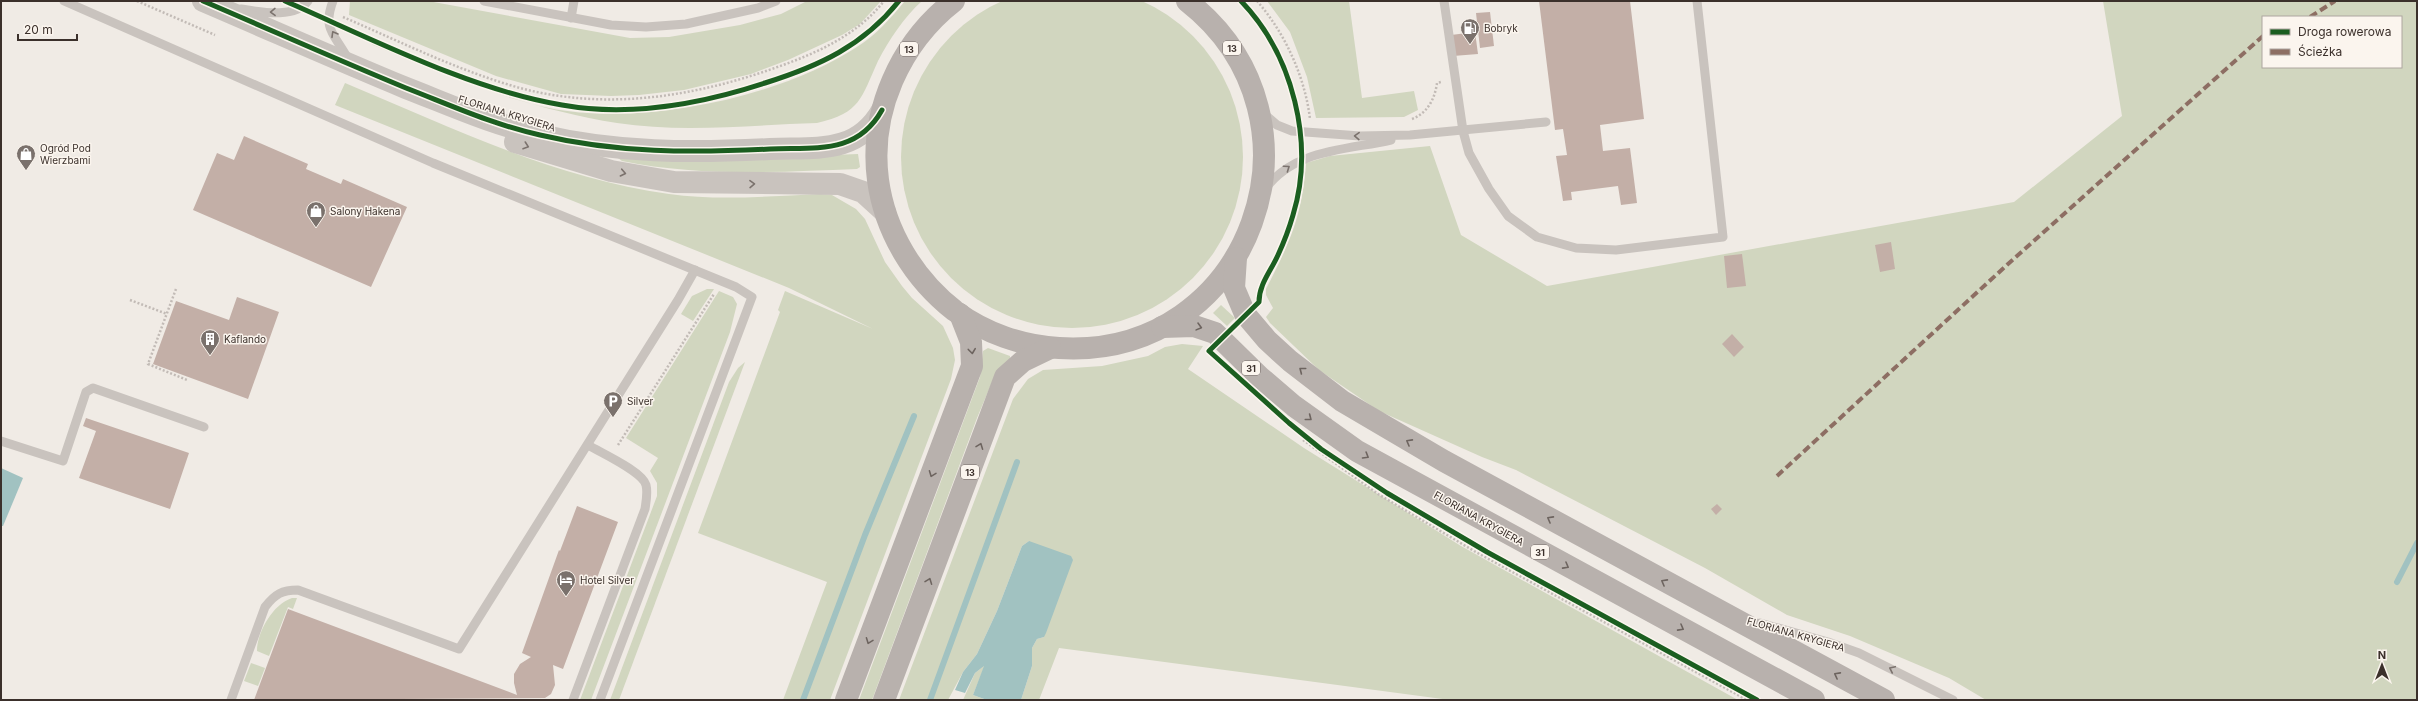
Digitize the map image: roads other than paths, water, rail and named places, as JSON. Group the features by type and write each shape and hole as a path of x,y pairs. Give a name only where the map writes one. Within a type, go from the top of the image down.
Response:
{"main road":[{"name":"13","path":"954,1 935,17 911,46 890,84 882,110 878,131 877,164 885,212 897,242 914,269 935,294 960,314 1003,337 1050,348 1083,348 1115,344 1160,327 1200,299 1223,276 1237,255 1248,234 1260,196 1264,156 1258,108 1248,77 1232,49 1212,23 1187,1"},
{"name":"FLORIANA KRYGIERA","path":"1237,255 1234,267 1234,288 1245,314 1267,340 1290,361 1342,400 1405,440 1884,700"},
{"name":"13","path":"846,700 972,366 971,342 960,314"},
{"name":"FLORIANA KRYGIERA","path":"1160,327 1174,325 1194,326 1215,334 1276,391 1313,421 1357,451 1814,700"},
{"name":"13","path":"884,700 1006,377 1023,361 1050,348"}],"street":[{"name":"FLORIANA KRYGIERA","path":"209,4 446,104 538,135 596,145 647,151 726,151 843,144 851,142 867,132 882,110"},
{"name":"FLORIANA KRYGIERA","path":"352,65 415,103 531,148 611,171 674,182 699,184 840,184 863,192 885,212"}],"lane":[{"path":"64,1 433,163 722,281 752,297 600,700"},
{"path":"209,4 264,12 285,12 302,8 308,1"},
{"path":"333,1 327,19 331,31 352,65"},
{"path":"484,1 611,25 646,27 686,24 758,8 776,1"},
{"path":"571,18 574,1"},
{"path":"1444,1 1462,131 1469,153 1489,189 1508,216 1537,237 1576,248 1616,250 1723,237 1698,1"},
{"path":"1258,108 1277,125 1300,132 1360,136 1410,135 1546,122"},
{"path":"1260,196 1279,174 1308,157 1410,135"},
{"path":"231,700 265,607 274,596 284,590 298,590 459,649 588,445 695,270"},
{"path":"1,441 63,461 86,392 93,388 204,427"},
{"path":"573,700 645,509 647,495 646,484 639,474 588,445"},
{"name":"FLORIANA KRYGIERA","path":"1723,613 1828,642 1859,653 1954,700"},
{"path":"1749,665 1786,695"}],"water":[{"path":"1,468 23,478 3,526 1,526"},
{"path":"1029,541 1071,556 1073,560 1046,633 1044,637 1037,639 1032,648 1032,666 1021,700 987,700 973,695 984,666 975,673 965,693 955,690 963,672 977,654 997,611 1022,546"}],"waterway":[{"path":"803,700 865,535 914,416"},
{"path":"930,700 1017,462"},
{"path":"2397,582 2417,543"}],"place":[{"name":"Bobryk","path":"1470,45"},
{"name":"Ogród Pod Wierzbami","path":"26,171"},
{"name":"Salony Hakena","path":"316,228"},
{"name":"Kaflando","path":"210,356"},
{"name":"Silver","path":"613,418"},
{"name":"Hotel Silver","path":"566,597"}]}
